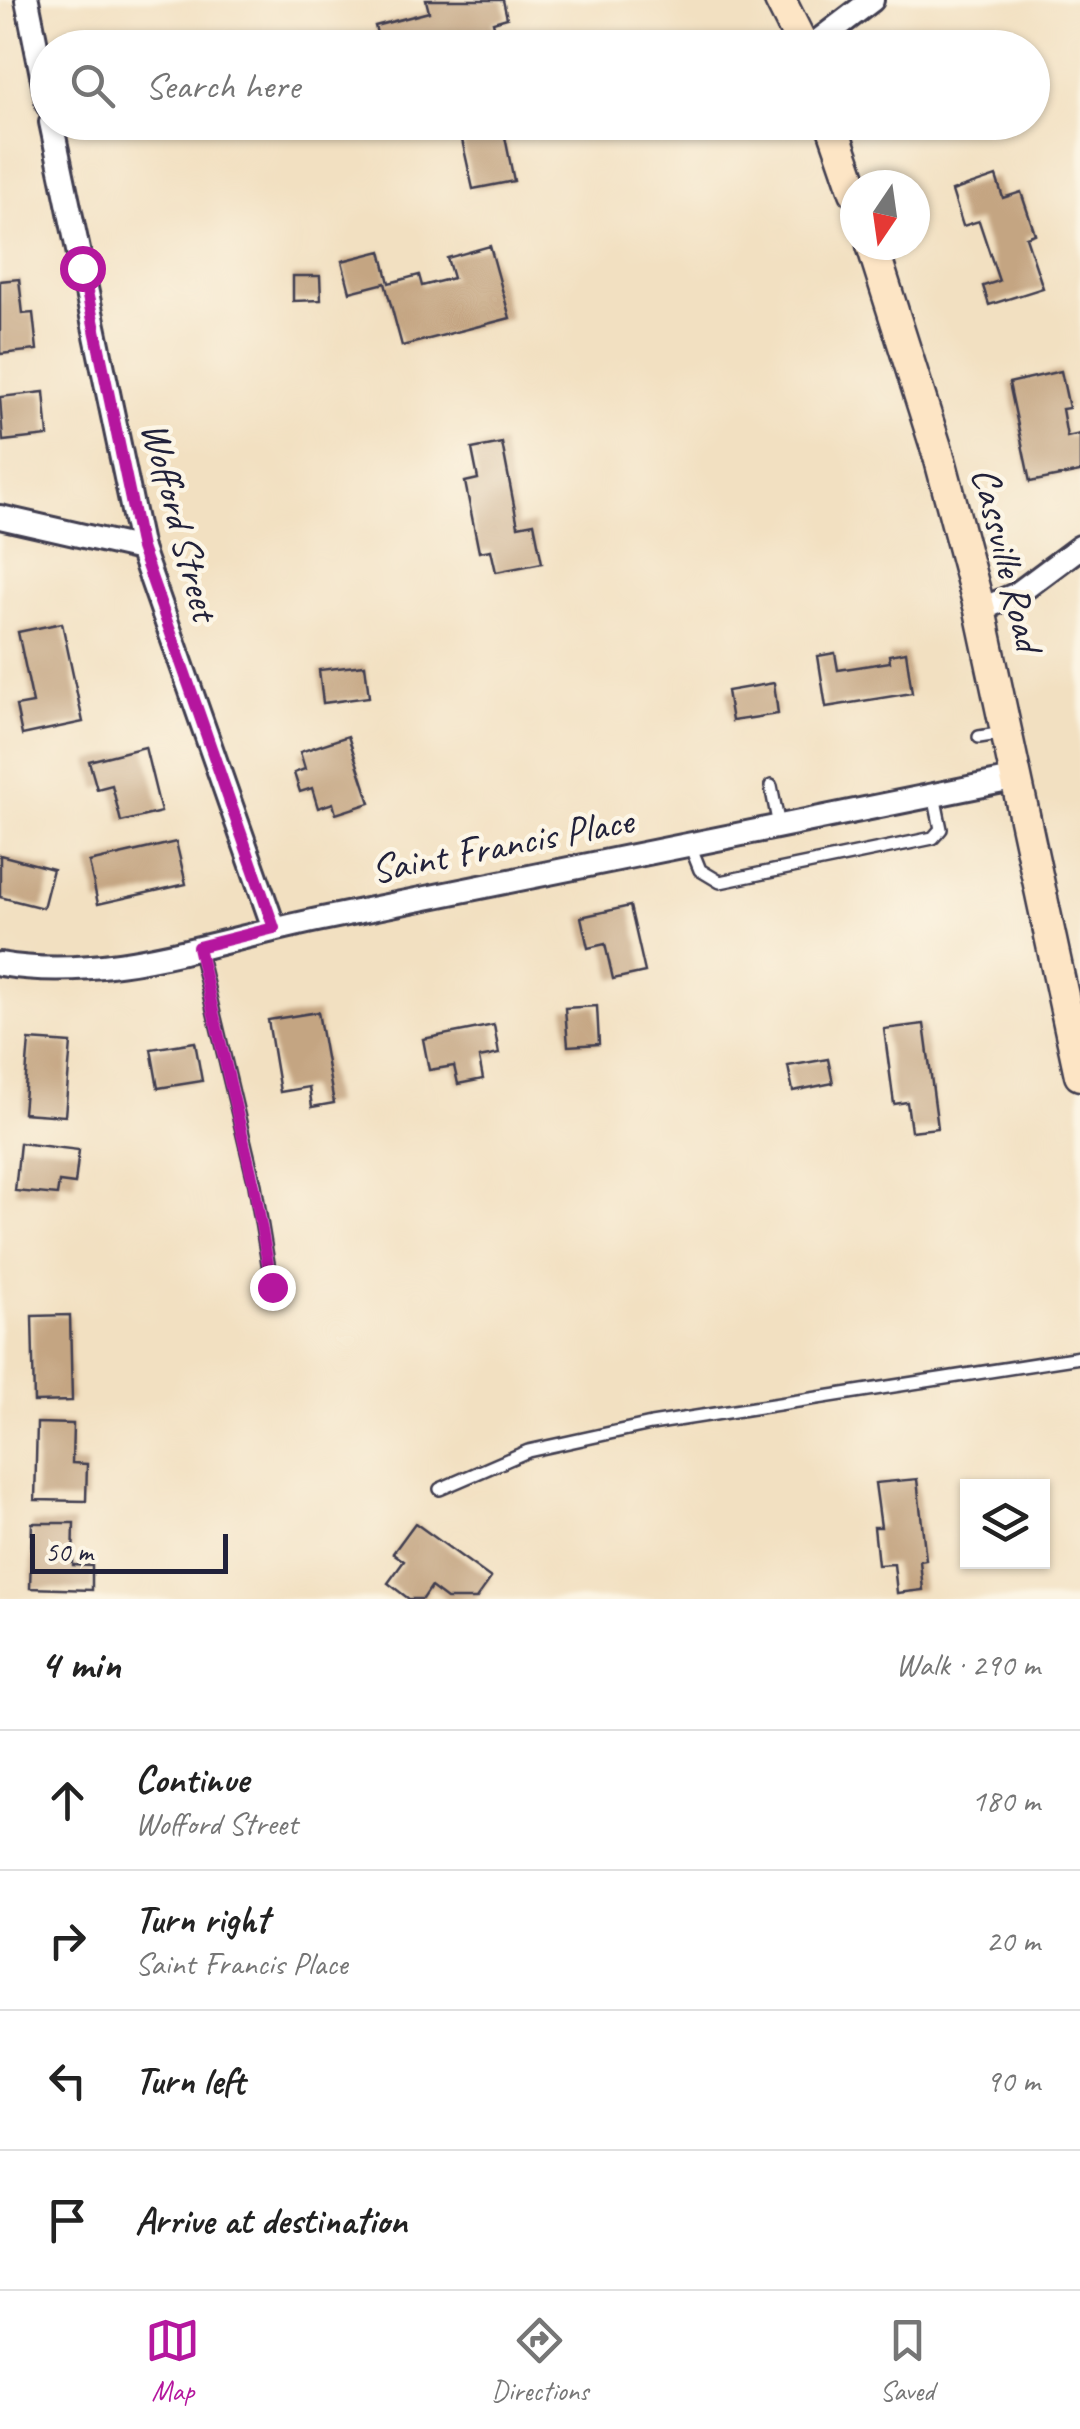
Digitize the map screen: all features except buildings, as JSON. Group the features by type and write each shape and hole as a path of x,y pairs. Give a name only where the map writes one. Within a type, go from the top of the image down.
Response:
{"main road":[{"path":"780,0 797,30"},
{"path":"837,140 847,170"},
{"name":"Cassville Road","path":"877,260 940,460 980,610 994,735 1018,778 1080,1076"}],"street":[{"path":"27,0 33,30"},
{"path":"831,30 872,0"},
{"name":"Wofford Street","path":"55,140 141,548 274,928"},
{"path":"0,517 141,548"},
{"path":"980,610 1017,594 1080,548"},
{"name":"Saint Francis Place","path":"0,964 75,971 1018,778"}],"lane":[{"path":"771,786 779,827"},
{"path":"690,845 700,870 720,882 938,836 941,823 934,795"},
{"path":"198,947 254,1185 272,1287"},
{"path":"440,1489 528,1451 650,1424 1080,1356"}],"route":[{"path":"82,268 141,548 274,928 198,947 254,1185 272,1287"}]}
